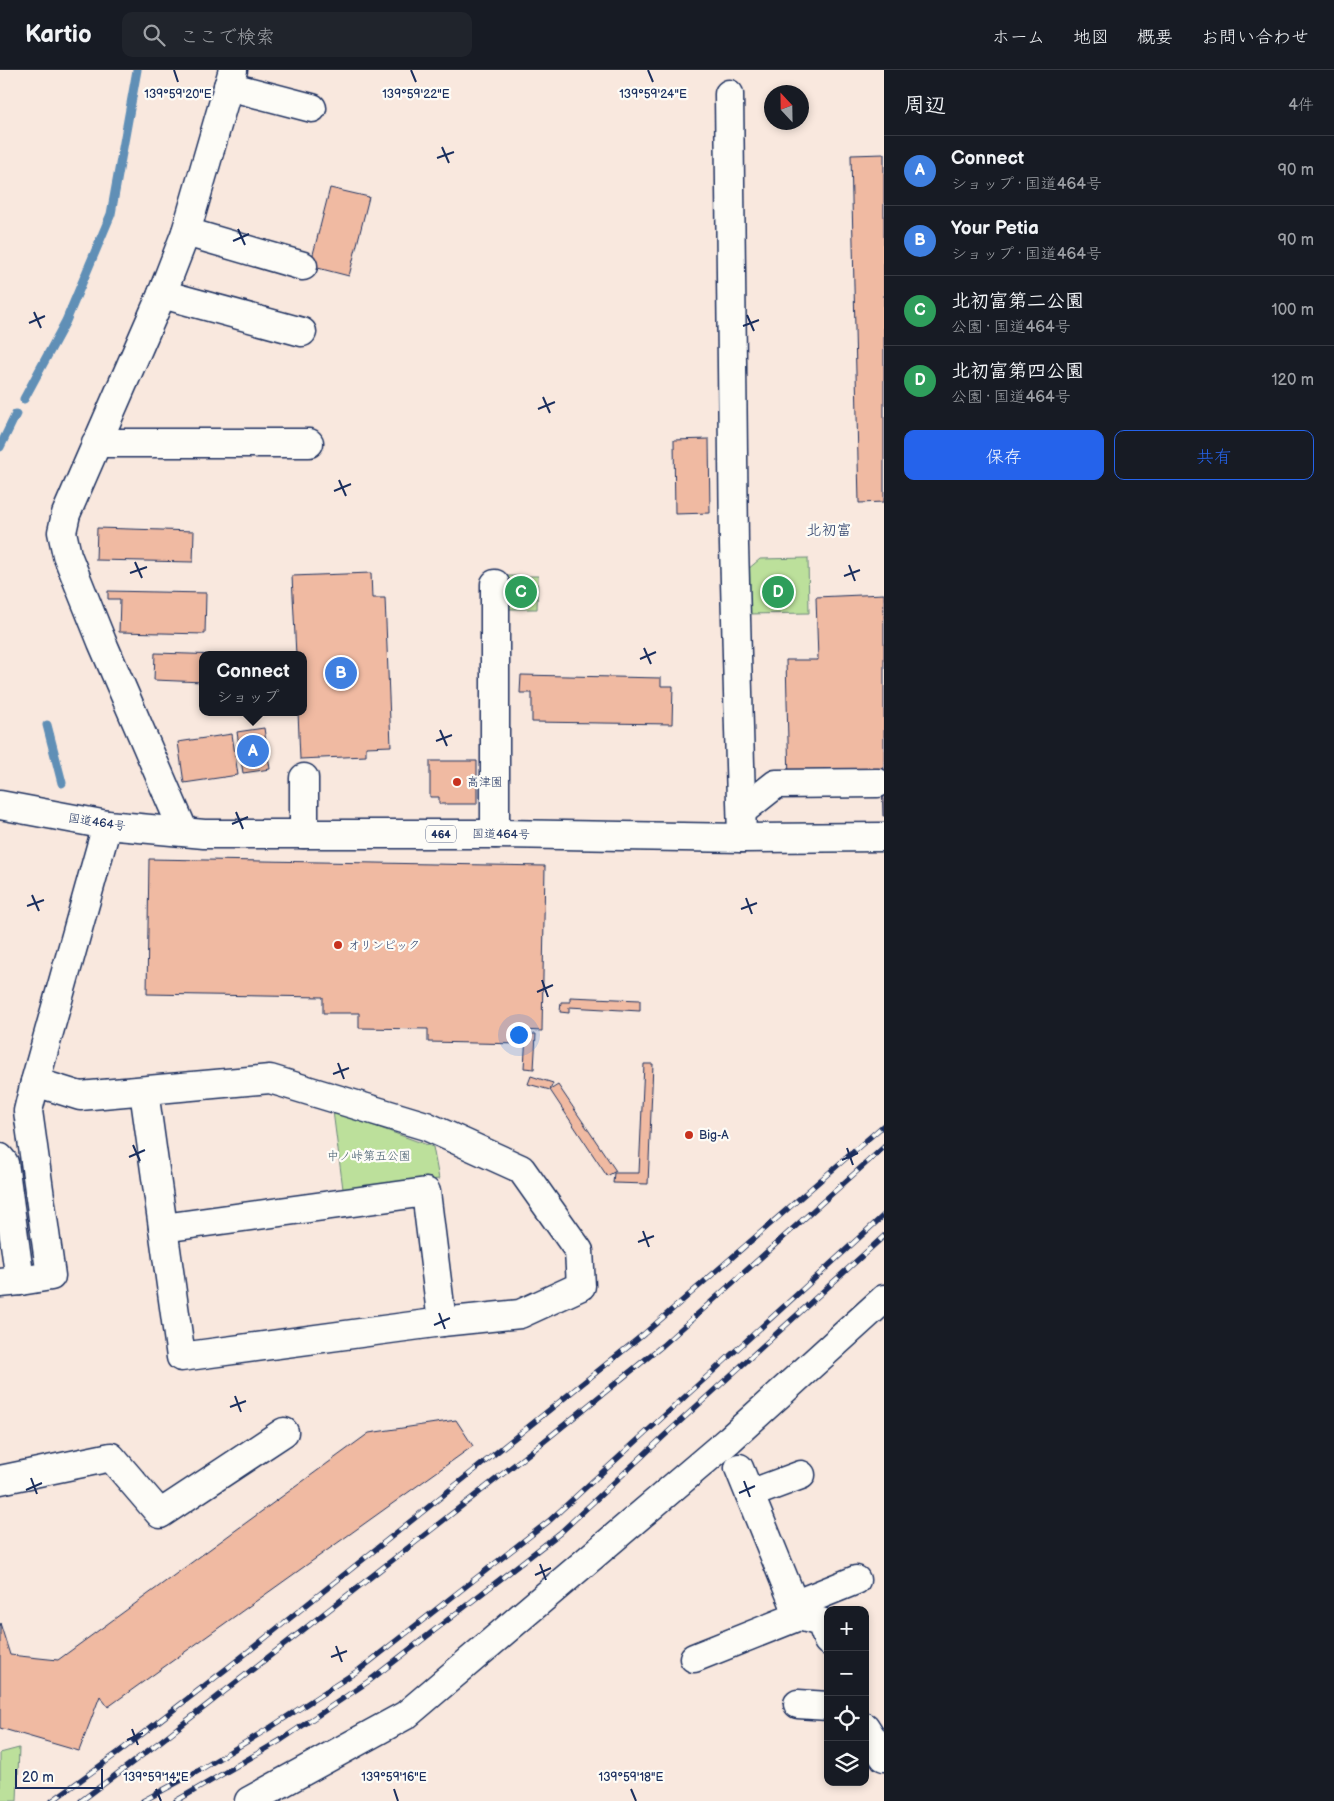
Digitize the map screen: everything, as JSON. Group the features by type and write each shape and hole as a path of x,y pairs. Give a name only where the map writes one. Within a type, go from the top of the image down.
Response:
{"main road":[{"path":"184,832 102,642 66,548 62,532 66,514 162,294 186,232 231,78 312,108"},
{"path":"729,94 734,545 742,824"},
{"path":"186,232 302,266"},
{"path":"162,294 302,332"},
{"path":"96,443 309,443"},
{"path":"495,584 495,834"},
{"path":"304,778 304,834"},
{"path":"742,824 776,784 878,783"},
{"name":"国道464号","path":"0,805 107,825 204,834 495,834 742,824 884,837"},
{"path":"35,1158 2,1161 10,1282 51,1276 35,1158 28,1111 34,1082 107,825"},
{"path":"34,1082 80,1096 270,1079 426,1126 520,1169 579,1251 581,1286 520,1314 442,1322 181,1357 144,1091"},
{"path":"163,1228 426,1192 442,1322"},
{"path":"249,1801 406,1715 730,1439 884,1299"},
{"path":"0,1480 111,1457 160,1514 284,1432"},
{"path":"739,1468 796,1610 821,1622 824,1630"},
{"path":"750,1494 801,1475"},
{"path":"694,1658 856,1580"},
{"path":"798,1704 824,1706"},
{"path":"869,1733 884,1757"}],"green space":[{"path":"808,558 809,613 748,614 747,570 760,559"},
{"path":"505,576 538,576 537,609 505,609"},
{"name":"中ノ峠第五公園","path":"333,1111 433,1147 439,1179 343,1189"},
{"path":"19,1748 17,1801 0,1801 0,1753"}],"building":[{"path":"884,154 884,502 859,503 851,155"},
{"path":"330,188 369,197 349,276 310,266"},
{"path":"709,439 710,513 675,514 674,440"},
{"path":"97,528 194,531 193,562 96,560"},
{"path":"371,573 372,598 385,598 391,746 366,747 366,756 300,759 298,716 307,716 307,651 296,651 292,576"},
{"path":"108,591 206,593 205,634 119,632 120,599 108,599"},
{"path":"884,594 883,816 882,779 789,781 786,660 818,660 816,597"},
{"path":"155,653 199,654 199,682 154,680"},
{"path":"521,675 661,678 661,686 673,686 672,724 532,722 532,693 520,693"},
{"path":"264,728 270,769 243,773 237,732"},
{"path":"232,734 238,775 184,783 178,742"},
{"path":"430,761 477,761 477,804 439,804 439,797 430,797"},
{"path":"149,859 545,866 542,1031 521,1030 521,1044 428,1042 428,1029 359,1028 359,1013 323,1013 323,997 147,994"},
{"path":"570,997 640,1000 640,1011 569,1007 569,1013 560,1012 561,1002 570,1002"},
{"path":"526,1034 536,1034 534,1069 524,1068"},
{"path":"644,1064 653,1064 648,1184 613,1183 614,1173 639,1173"},
{"path":"531,1076 553,1083 550,1090 528,1084"},
{"path":"558,1085 616,1171 607,1176 550,1090"},
{"path":"456,1420 473,1446 108,1707 100,1696 79,1751 0,1728 0,1623 10,1655 58,1660 369,1433"}],"waterway":[{"path":"24,399 66,321 111,214 137,70"},
{"path":"0,447 16,414"},
{"path":"47,725 62,783"}],"railway":[{"path":"52,1801 239,1659 644,1334 884,1125"},
{"path":"81,1801 161,1741 532,1451 662,1346 884,1147"},
{"path":"143,1801 198,1771 271,1727 359,1670 549,1521 884,1215"},
{"path":"176,1801 281,1740 369,1681 560,1533 884,1236"}],"place":[{"name":"北初富第二公園","path":"521,592"},
{"name":"北初富第四公園","path":"778,592"},
{"name":"Your Petia","path":"341,673"},
{"name":"Connect","path":"253,751"},
{"name":"高津園","path":"457,782"},
{"name":"オリンピック","path":"338,945"},
{"name":"Big-A","path":"689,1135"}],"district":[{"name":"北初富","path":"829,530"}]}
